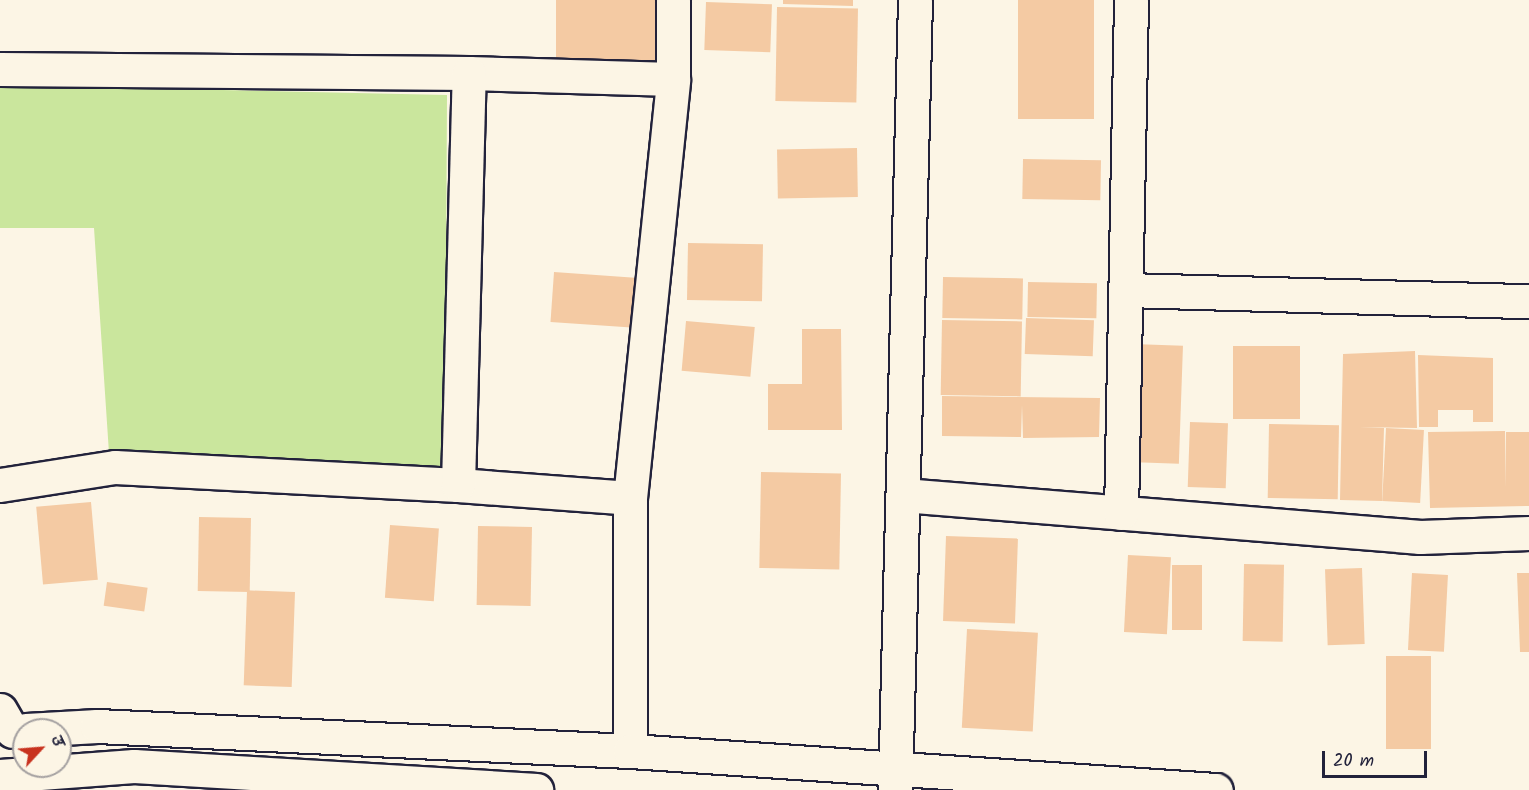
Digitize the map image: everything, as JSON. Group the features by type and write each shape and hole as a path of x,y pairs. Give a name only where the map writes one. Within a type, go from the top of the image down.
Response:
{"street":[{"path":"630,751 630,498 673,79 673,0"},
{"path":"896,780 915,0"},
{"path":"1121,513 1131,0"},
{"path":"0,69 469,73 673,79"},
{"path":"458,486 469,73"},
{"path":"1126,290 1529,301"},
{"path":"0,485 115,467 630,498"},
{"path":"903,495 1420,537 1529,533"},
{"path":"72,726 630,751 896,780 1216,790"},
{"path":"0,776 134,766 444,787 536,790"}],"green space":[{"path":"0,85 447,95 445,467 109,453 94,228 0,228"}],"building":[{"path":"556,0 655,0 655,68 556,68"},
{"path":"783,0 853,0 853,6 783,4"},
{"path":"1018,0 1094,0 1094,119 1018,119"},
{"path":"706,2 772,4 770,52 704,50"},
{"path":"777,7 858,8 856,102 775,101"},
{"path":"857,148 858,197 778,198 777,149"},
{"path":"1023,159 1101,160 1100,200 1022,199"},
{"path":"688,243 763,244 762,301 687,300"},
{"path":"554,272 635,278 631,328 551,322"},
{"path":"943,277 1023,278 1022,319 942,318"},
{"path":"1028,282 1097,283 1096,318 1027,317"},
{"path":"1026,318 1094,320 1093,356 1025,354"},
{"path":"942,320 1022,321 1021,396 941,395"},
{"path":"686,321 755,327 750,377 682,371"},
{"path":"802,329 841,329 842,430 768,430 768,384 802,384"},
{"path":"1133,344 1183,346 1179,464 1129,462"},
{"path":"1233,346 1300,346 1300,419 1233,419"},
{"path":"1415,351 1417,428 1359,427 1384,428 1382,501 1340,500 1343,354"},
{"path":"1418,355 1493,358 1493,422 1473,422 1473,410 1438,410 1438,427 1419,427"},
{"path":"942,396 1100,398 1099,437 1023,438 1022,405 1021,437 942,436"},
{"path":"1190,422 1228,423 1226,488 1188,487"},
{"path":"1269,424 1339,425 1338,499 1268,498"},
{"path":"1386,428 1424,430 1420,503 1382,501"},
{"path":"1505,431 1506,488 1506,432 1529,432 1529,506 1430,508 1428,432"},
{"path":"761,472 841,473 839,569 759,568"},
{"path":"91,502 98,580 43,584 36,507"},
{"path":"199,517 251,518 250,592 198,591"},
{"path":"390,525 439,528 434,601 385,598"},
{"path":"478,526 532,527 531,606 477,605"},
{"path":"946,536 1018,539 1015,623 943,621"},
{"path":"1128,555 1171,557 1167,634 1124,632"},
{"path":"1244,564 1284,565 1283,642 1243,641"},
{"path":"1172,565 1202,565 1202,630 1172,630"},
{"path":"1362,568 1365,644 1328,645 1325,569"},
{"path":"1412,573 1448,575 1444,652 1408,650"},
{"path":"1517,573 1529,573 1529,652 1520,652"},
{"path":"107,582 148,588 144,611 104,606"},
{"path":"247,590 295,592 292,687 244,685"},
{"path":"967,629 1038,633 1033,732 962,728"},
{"path":"1386,656 1431,656 1431,749 1386,749"}]}
